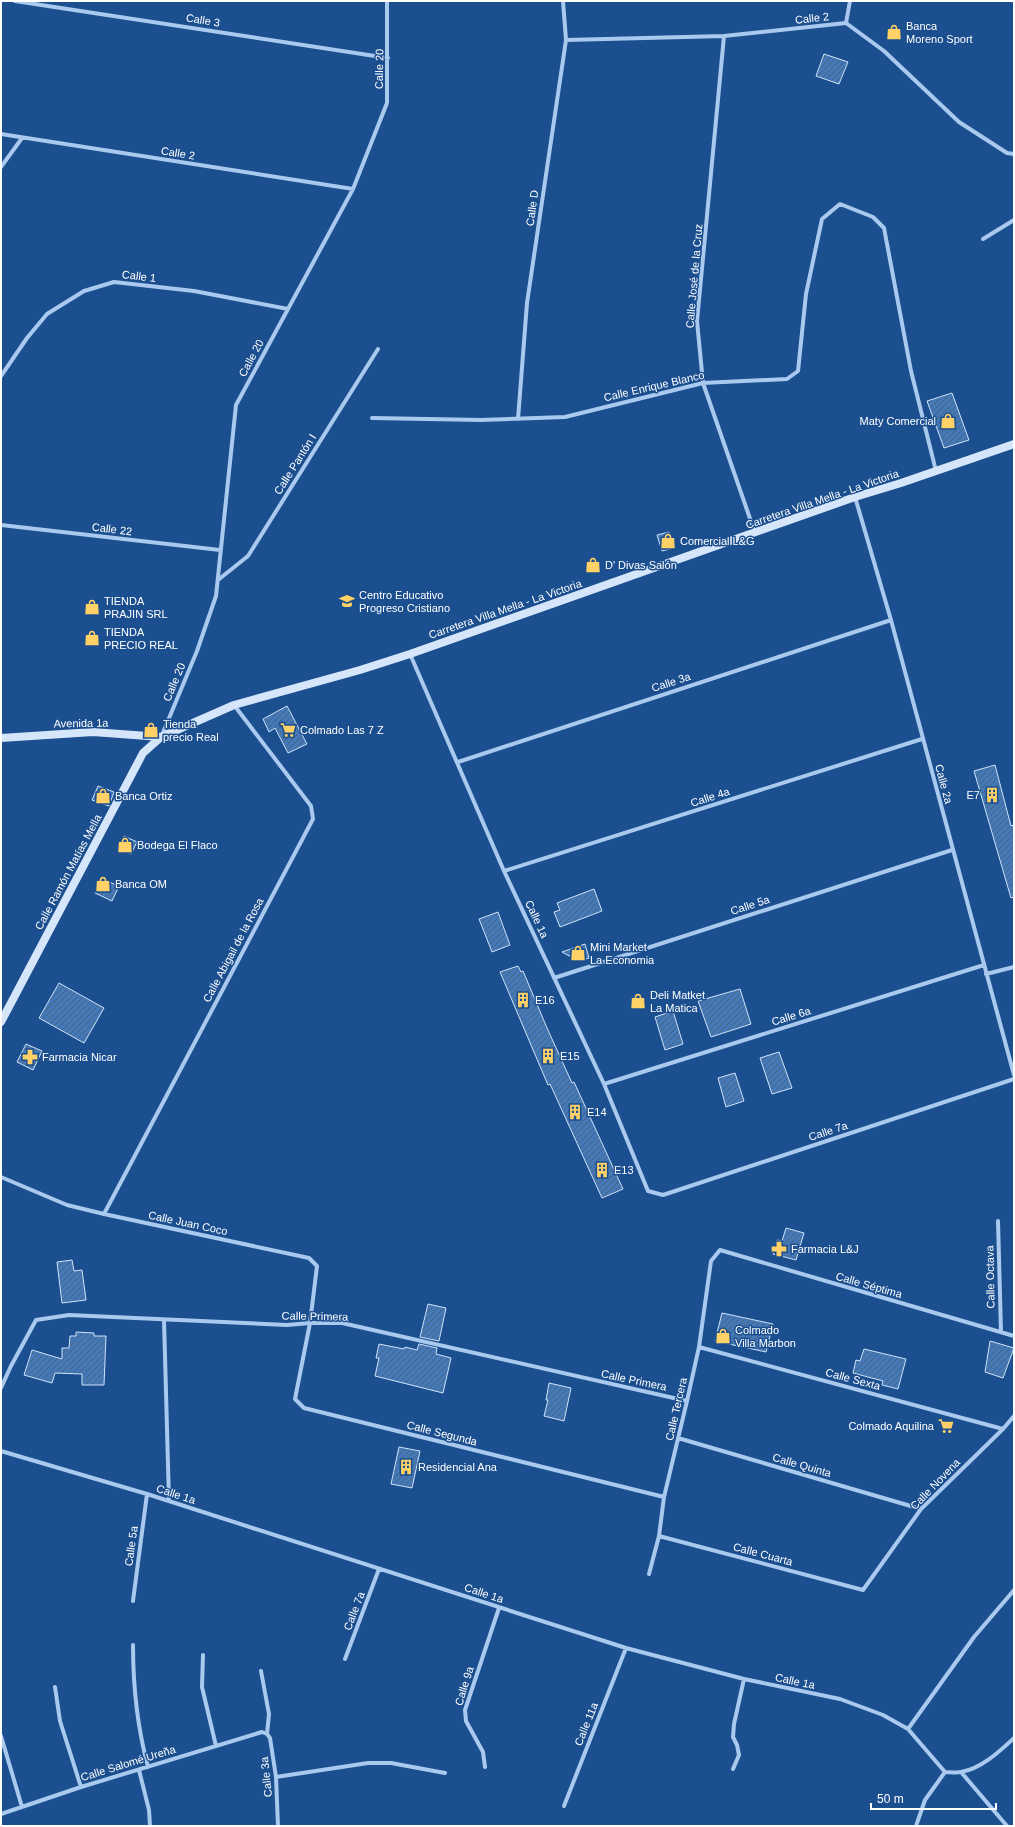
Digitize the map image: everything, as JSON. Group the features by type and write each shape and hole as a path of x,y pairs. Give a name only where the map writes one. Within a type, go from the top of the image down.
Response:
{"main road":[{"name":"Carretera Villa Mella - La Victoria","path":"161,737 234,705 360,670 410,654 856,497 1014,444"},
{"name":"Avenida 1a","path":"1,738 93,732 161,737"},
{"name":"Calle Ramón Matías Mella","path":"1,1022 143,753 161,737"}],"street":[{"name":"Calle 3","path":"15,1 388,58"},
{"name":"Calle 20","path":"161,737 202,637 216,596 236,405 353,189 387,103 387,1"},
{"name":"Calle D","path":"518,419 526,303 566,40 563,1"},
{"path":"846,24 850,1"},
{"name":"Calle 2","path":"566,40 724,36 846,24 884,51 959,122 1007,153 1014,154"},
{"name":"Calle José de la Cruz","path":"724,36 698,321 703,383 755,533"},
{"name":"Calle 2","path":"1,134 353,189"},
{"path":"1,167 22,138"},
{"name":"Calle Enrique Blanco","path":"372,418 481,420 565,416 703,383 787,379 798,371 806,294 822,219 840,204 873,217 884,228 911,371 936,471"},
{"path":"983,239 1014,220"},
{"name":"Calle 1","path":"1,376 27,338 47,314 84,292 114,282 194,292 288,309"},
{"name":"Calle Pantón I","path":"218,580 248,556 378,349"},
{"name":"Calle 2a","path":"856,497 891,620 1014,1075"},
{"name":"Calle 22","path":"1,525 220,550"},
{"name":"Calle 3a","path":"458,762 891,620"},
{"name":"Calle 1a","path":"410,654 458,762 504,872 604,1084 648,1191"},
{"name":"Calle Abigail de la Rosa","path":"104,1214 313,819 311,806 234,705"},
{"name":"Calle 4a","path":"504,872 922,739"},
{"name":"Calle 5a","path":"554,978 952,850"},
{"name":"Calle 6a","path":"604,1084 984,965"},
{"path":"986,974 1014,967"},
{"name":"Calle 7a","path":"648,1191 663,1194 1014,1079"},
{"name":"Calle Juan Coco","path":"1,1177 67,1205 309,1258 317,1266 310,1323"},
{"name":"Calle Octava","path":"998,1221 1001,1332"},
{"name":"Calle Séptima","path":"720,1250 1014,1336"},
{"name":"Calle Tercera","path":"649,1574 659,1536 664,1497 687,1401 698,1347 711,1262 720,1250"},
{"name":"Calle Primera","path":"1,1388 10,1366 36,1320 69,1315 287,1325 342,1323 687,1401"},
{"path":"164,1320 169,1501"},
{"name":"Calle Segunda","path":"310,1323 295,1399 304,1408 664,1497"},
{"name":"Calle Sexta","path":"698,1347 1003,1429"},
{"name":"Calle Novena","path":"863,1590 921,1509 1003,1429 1014,1416"},
{"name":"Calle Quinta","path":"678,1438 921,1509"},
{"name":"Calle 1a","path":"1,1451 147,1494 626,1648 744,1679 840,1699 883,1715 908,1730 945,1772"},
{"name":"Calle 5a","path":"133,1601 147,1494"},
{"name":"Calle Cuarta","path":"659,1536 863,1590"},
{"name":"Calle 7a","path":"345,1659 379,1569"},
{"path":"908,1730 974,1636 1014,1590"},
{"name":"Calle 9a","path":"485,1767 483,1752 466,1721 464,1710 499,1608"},
{"path":"133,1645 133,1685 141,1739 148,1766"},
{"name":"Calle 11a","path":"564,1806 626,1648"},
{"path":"203,1655 202,1687 216,1746"},
{"name":"Calle 3a","path":"261,1671 269,1714 268,1734 270,1738 276,1777 278,1826"},
{"path":"733,1769 739,1756 737,1745 733,1738 734,1724 744,1679"},
{"path":"55,1687 60,1721 82,1787"},
{"name":"Calle Salomé Ureña","path":"1,1814 148,1766 262,1732 268,1734"},
{"path":"1,1736 22,1807"},
{"path":"916,1826 925,1800 945,1772 961,1772 974,1768 1002,1749 1014,1738"},
{"path":"276,1777 368,1763 391,1763 445,1773"},
{"path":"139,1770 149,1810 150,1826"},
{"path":"961,1772 1007,1826"}],"building":[{"path":"824,54 848,62 839,84 816,76"},
{"name":"Maty Comercial","path":"952,393 969,440 944,448 927,401"},
{"path":"669,532 674,548 662,551 657,535"},
{"name":"Colmado Las 7 Z","path":"287,706 307,744 288,753 275,728 269,732 263,719"},
{"path":"995,765 1011,826 1014,825 1014,897 1011,898 974,771"},
{"name":"Banca Ortiz","path":"98,786 114,792 109,806 92,800"},
{"path":"124,836 137,842 131,854 119,848"},
{"path":"102,879 119,886 112,901 95,893"},
{"path":"594,889 602,911 560,927 554,912 560,910 557,903"},
{"path":"498,912 510,945 492,952 479,919"},
{"name":"Mini Market La Economia","path":"585,944 589,958 579,961 562,952"},
{"path":"518,966 521,972 523,971 572,1083 574,1082 623,1189 602,1198 550,1084 548,1085 500,972"},
{"path":"59,983 104,1008 84,1043 39,1018"},
{"path":"740,989 751,1024 711,1037 698,1001"},
{"path":"673,1011 683,1044 665,1050 655,1017"},
{"name":"Farmacia Nicar","path":"26,1044 42,1051 33,1070 17,1062"},
{"path":"779,1052 792,1088 772,1094 760,1058"},
{"path":"735,1073 744,1101 726,1107 718,1078"},
{"path":"786,1228 804,1233 796,1260 773,1254 777,1240 782,1241"},
{"path":"72,1260 74,1271 82,1270 86,1300 62,1303 57,1262"},
{"path":"428,1304 446,1308 439,1341 420,1337"},
{"path":"722,1313 773,1324 766,1352 715,1341"},
{"path":"76,1332 94,1333 94,1336 106,1336 104,1385 82,1385 82,1374 55,1373 52,1383 24,1375 32,1350 62,1359 62,1348 69,1348 70,1336 76,1336"},
{"path":"990,1341 1014,1348 1003,1378 985,1372"},
{"path":"379,1344 417,1350 419,1344 437,1348 436,1354 451,1358 443,1393 375,1376 379,1358 376,1358"},
{"path":"864,1349 906,1359 898,1389 882,1385 883,1381 853,1373 856,1360 860,1361"},
{"path":"549,1383 571,1388 564,1421 544,1416 548,1400 546,1400"},
{"name":"Residencial Ana","path":"399,1447 420,1451 412,1488 391,1484"}],"place":[{"name":"Banca Moreno Sport","path":"894,32"},
{"name":"Maty Comercial","path":"948,421"},
{"name":"Comercial L&G","path":"668,541"},
{"name":"D' Divas Salón","path":"593,565"},
{"name":"Centro Educativo Progreso Cristiano","path":"347,601"},
{"name":"TIENDA PRAJIN SRL","path":"92,607"},
{"name":"TIENDA PRECIO REAL","path":"92,638"},
{"name":"Tienda precio Real","path":"151,730"},
{"name":"Colmado Las 7 Z","path":"288,730"},
{"name":"E7","path":"992,795"},
{"name":"Banca Ortiz","path":"103,796"},
{"name":"Bodega El Flaco","path":"125,845"},
{"name":"Banca OM","path":"103,884"},
{"name":"Mini Market La Economia","path":"578,953"},
{"name":"E16","path":"523,1000"},
{"name":"Deli Matket La Matica","path":"638,1001"},
{"name":"E15","path":"548,1056"},
{"name":"Farmacia Nicar","path":"30,1057"},
{"name":"E14","path":"575,1112"},
{"name":"E13","path":"602,1170"},
{"name":"Farmacia L&J","path":"779,1249"},
{"name":"Colmado Villa Marbon","path":"723,1336"},
{"name":"Colmado Aquilina","path":"946,1426"},
{"name":"Residencial Ana","path":"406,1467"}]}
